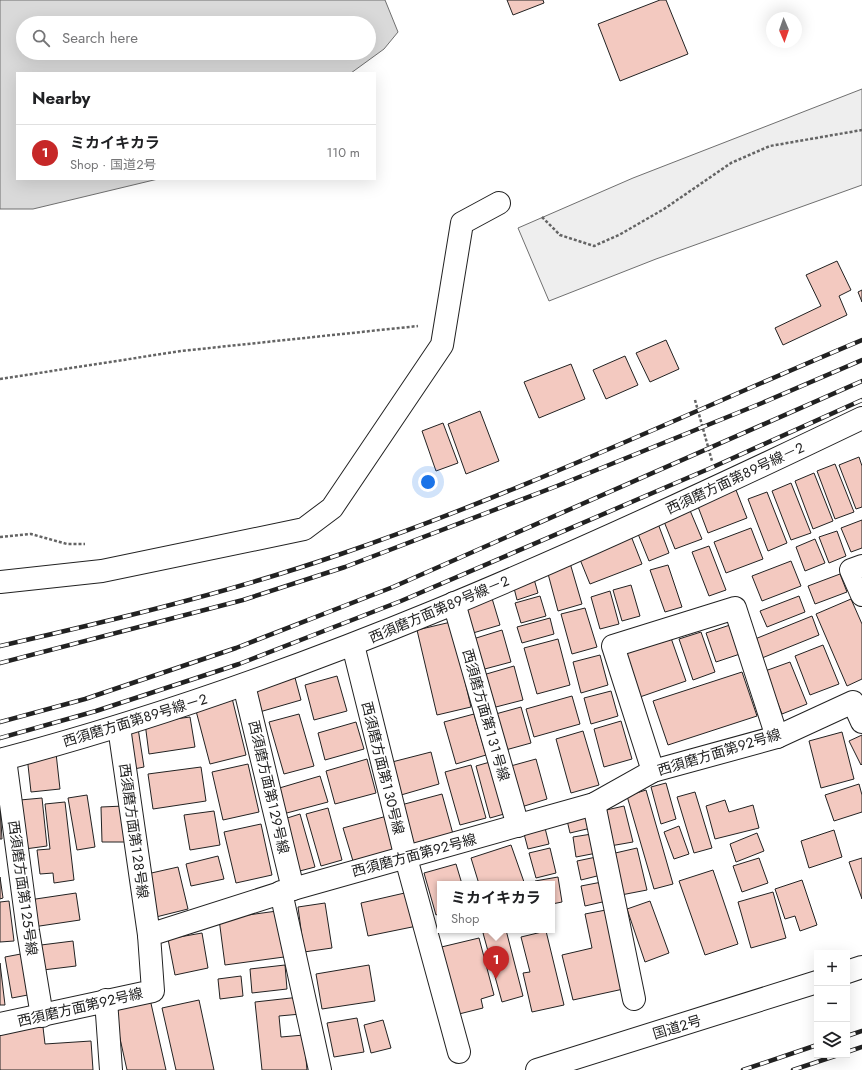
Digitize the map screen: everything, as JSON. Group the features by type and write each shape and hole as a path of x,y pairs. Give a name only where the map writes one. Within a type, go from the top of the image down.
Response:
{"main road":[{"path":"0,582 102,571 304,529 332,508 442,345 462,223 499,203"},
{"name":"西須磨方面第８９号線－２","path":"3,760 119,727 244,685 353,645 454,603 719,486 862,418"},
{"path":"862,566 851,570 862,595"},
{"name":"西須磨方面第１３１号線","path":"454,603 518,826"},
{"path":"653,771 613,646 734,608 777,736"},
{"name":"西須磨方面第１３０号線","path":"353,645 406,858 458,1052"},
{"name":"西須磨方面第１２９号線","path":"244,685 287,891 320,1070"},
{"name":"西須磨方面第９２号線","path":"0,1024 153,991 149,935 287,891 594,804 653,771 777,736 858,699 862,722"},
{"name":"西須磨方面第１２８号線","path":"119,727 149,935"},
{"name":"西須磨方面第１２５号線","path":"3,760 42,1016"},
{"path":"594,804 634,999"},
{"path":"850,971 862,967"},
{"name":"国道2号","path":"536,1070 814,983"},
{"path":"106,1000 111,1070"}],"path":[{"path":"542,217 560,234 594,246 619,235 664,209 731,163 763,149 811,138 862,130"},
{"path":"0,380 181,351 446,323"},
{"path":"696,400 719,486"},
{"path":"0,537 31,534 67,544 89,544"}],"shaded area":[{"path":"0,0 385,0 398,32 384,49 376,55 376,16 16,16 16,60 369,60 352,72 16,72 16,180 154,180 33,209 0,209"},
{"path":"862,89 862,185 656,259 549,301 518,228 633,178"}],"building":[{"path":"507,0 543,0 544,3 513,15"},
{"path":"660,0 666,0 688,54 620,81 598,24"},
{"path":"837,261 851,290 839,296 847,315 783,345 775,328 821,306 806,275"},
{"path":"862,290 862,302 858,292"},
{"path":"666,340 679,369 650,382 636,353"},
{"path":"625,356 638,385 606,399 593,370"},
{"path":"571,364 585,399 539,418 524,382"},
{"path":"480,411 499,461 466,474 448,424"},
{"path":"443,423 458,463 436,471 422,431"},
{"path":"859,457 862,466 862,507 856,509 839,465"},
{"path":"835,464 854,512 835,519 817,471"},
{"path":"814,473 833,521 813,529 795,481"},
{"path":"791,483 811,533 791,540 772,491"},
{"path":"736,490 747,518 708,533 697,504"},
{"path":"767,492 787,543 768,551 748,499"},
{"path":"689,508 702,539 675,549 663,519"},
{"path":"862,520 862,548 851,552 841,528"},
{"path":"657,521 669,553 649,561 636,529"},
{"path":"751,528 763,559 726,573 714,542"},
{"path":"837,531 846,556 829,563 819,537"},
{"path":"631,536 642,564 590,584 579,557"},
{"path":"815,539 825,563 805,571 796,547"},
{"path":"709,546 726,590 709,596 692,552"},
{"path":"791,561 801,586 762,601 752,576"},
{"path":"570,563 582,604 558,611 547,570"},
{"path":"668,565 682,607 665,612 650,570"},
{"path":"840,574 847,592 815,604 808,586"},
{"path":"534,579 538,593 517,600 513,584"},
{"path":"631,585 640,616 622,621 613,590"},
{"path":"610,591 619,624 600,629 591,597"},
{"path":"491,595 500,625 473,633 465,602"},
{"path":"540,596 546,616 521,623 515,603"},
{"path":"799,596 805,612 767,627 760,611"},
{"path":"851,599 862,624 862,679 847,686 816,614"},
{"path":"585,608 597,647 572,654 561,614"},
{"path":"812,616 819,635 762,658 755,639"},
{"path":"550,618 554,634 522,643 517,627"},
{"path":"451,622 471,707 437,715 417,630"},
{"path":"730,625 740,654 716,662 706,633"},
{"path":"502,630 511,662 481,670 473,639"},
{"path":"701,632 715,672 693,680 679,639"},
{"path":"671,638 686,681 637,698 622,654"},
{"path":"558,639 570,685 537,694 524,648"},
{"path":"823,645 839,684 810,695 795,656"},
{"path":"600,655 608,685 581,693 573,662"},
{"path":"790,662 807,704 782,714 765,671"},
{"path":"514,666 523,700 492,708 483,675"},
{"path":"742,672 757,716 668,745 653,701"},
{"path":"294,674 301,700 256,713 248,687"},
{"path":"337,676 347,711 314,720 305,685"},
{"path":"611,691 618,716 591,724 584,698"},
{"path":"572,696 580,724 534,737 526,709"},
{"path":"232,698 246,755 210,764 195,707"},
{"path":"521,707 531,743 502,751 492,715"},
{"path":"299,714 314,766 284,774 269,722"},
{"path":"474,714 486,755 456,764 444,722"},
{"path":"190,717 195,747 149,754 145,723"},
{"path":"621,721 632,759 604,767 594,729"},
{"path":"356,722 364,749 325,760 318,733"},
{"path":"138,728 144,767 129,770 123,731"},
{"path":"583,731 599,785 571,793 556,739"},
{"path":"842,732 854,779 821,788 809,741"},
{"path":"862,735 862,764 861,765 849,741"},
{"path":"431,752 439,784 401,795 392,762"},
{"path":"56,753 60,789 31,792 27,756"},
{"path":"367,759 376,793 335,804 326,771"},
{"path":"536,759 547,799 518,808 507,767"},
{"path":"490,762 504,814 490,818 476,766"},
{"path":"248,764 259,812 223,820 212,772"},
{"path":"471,765 486,818 460,825 445,772"},
{"path":"201,767 206,801 153,809 148,774"},
{"path":"320,776 328,802 283,814 276,789"},
{"path":"666,783 676,819 661,824 651,787"},
{"path":"859,784 862,795 862,812 834,821 825,795"},
{"path":"646,790 673,884 654,889 627,796"},
{"path":"695,792 712,848 694,853 677,797"},
{"path":"442,794 453,834 412,845 401,805"},
{"path":"87,795 95,847 77,850 68,798"},
{"path":"42,798 47,846 25,849 20,800"},
{"path":"725,800 729,812 753,805 759,828 715,839 706,806"},
{"path":"65,802 74,880 54,883 53,873 40,874 37,850 50,849 45,804"},
{"path":"0,805 2,839 0,839"},
{"path":"124,806 125,842 102,842 101,807"},
{"path":"624,806 633,842 610,846 602,811"},
{"path":"328,808 342,860 321,866 306,814"},
{"path":"214,811 220,845 190,850 184,815"},
{"path":"592,811 595,827 570,833 566,816"},
{"path":"300,814 315,867 296,872 281,820"},
{"path":"387,816 396,849 353,861 343,828"},
{"path":"261,824 272,875 236,883 224,832"},
{"path":"544,824 549,844 528,849 523,830"},
{"path":"679,826 689,854 674,859 664,832"},
{"path":"834,830 842,857 809,868 801,841"},
{"path":"598,833 602,852 576,857 573,837"},
{"path":"757,833 764,851 736,862 730,844"},
{"path":"511,845 524,881 478,881 471,858"},
{"path":"550,848 556,873 536,878 529,853"},
{"path":"637,848 647,890 621,895 611,854"},
{"path":"218,856 224,879 191,886 186,864"},
{"path":"601,856 605,874 581,880 577,861"},
{"path":"759,858 768,883 742,892 733,866"},
{"path":"862,858 862,899 849,862"},
{"path":"456,864 461,881 437,881 436,915 424,873"},
{"path":"178,867 188,909 156,917 147,874"},
{"path":"713,870 738,944 705,955 679,881"},
{"path":"0,877 3,898 0,899"},
{"path":"558,877 562,902 555,903 555,881 535,881"},
{"path":"802,880 817,925 800,931 795,916 785,919 775,889"},
{"path":"607,881 611,900 585,906 581,886"},
{"path":"409,892 417,926 368,936 361,903"},
{"path":"773,892 786,938 751,948 738,902"},
{"path":"76,893 80,920 33,927 29,900"},
{"path":"9,901 14,941 0,942 0,902"},
{"path":"650,901 669,953 645,962 627,909"},
{"path":"325,903 332,948 304,952 298,907"},
{"path":"611,909 628,988 573,1000 562,955 592,948 585,914"},
{"path":"277,911 284,957 225,965 219,919"},
{"path":"202,933 208,968 175,975 168,939"},
{"path":"483,933 507,933 523,996 502,1002"},
{"path":"538,933 546,933 564,1005 532,1012 523,973 530,972 521,937"},
{"path":"479,938 494,995 481,999 483,1008 451,1016 433,949"},
{"path":"73,941 76,966 43,970 41,945"},
{"path":"26,953 33,994 12,998 5,957"},
{"path":"0,963 5,1005 0,1005"},
{"path":"285,965 287,989 252,993 250,969"},
{"path":"369,965 375,1001 322,1009 316,974"},
{"path":"241,976 243,996 220,999 218,979"},
{"path":"300,997 301,1014 279,1016 281,1037 304,1035 307,1070 262,1070 255,1002"},
{"path":"150,999 166,1070 127,1070 113,1007"},
{"path":"199,1000 214,1070 176,1070 162,1008"},
{"path":"357,1018 364,1052 334,1057 327,1023"},
{"path":"383,1020 391,1048 371,1053 364,1025"},
{"path":"43,1027 45,1044 91,1041 93,1070 0,1070 0,1030"}],"railway":[{"path":"0,646 128,616 212,594 338,555 471,506 537,479 862,340"},
{"path":"0,663 243,600 345,567 557,486 762,403 862,360"},
{"path":"0,722 85,699 236,648 393,587 862,381"},
{"path":"0,738 96,711 239,664 401,601 713,467 862,400"},
{"path":"850,1035 862,1031"},
{"path":"743,1070 814,1046"},
{"path":"850,1051 862,1047"},
{"path":"793,1070 829,1058"}],"place":[{"name":"ミカイキカラ","path":"496,979"}]}
